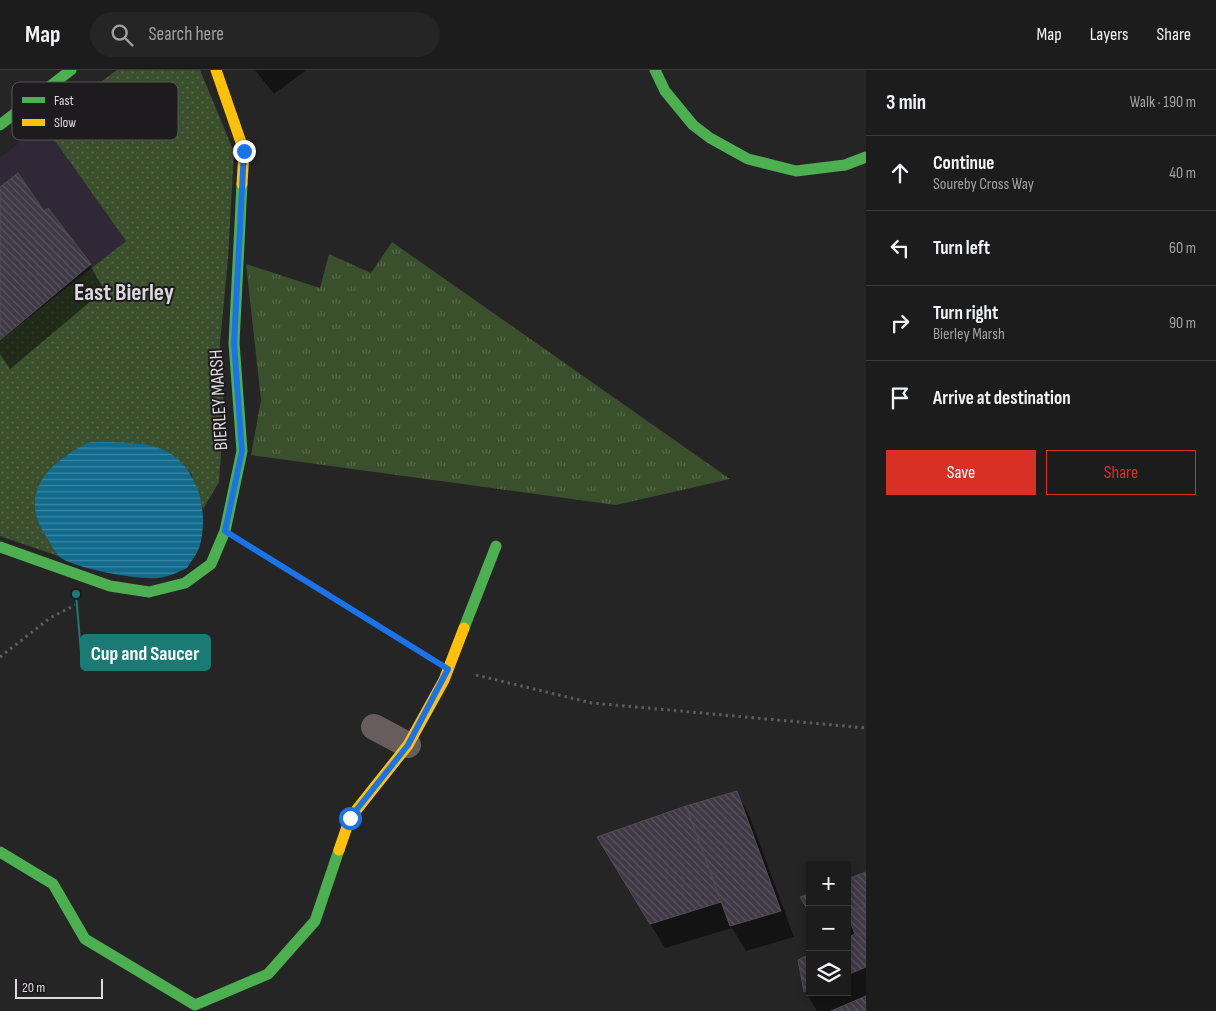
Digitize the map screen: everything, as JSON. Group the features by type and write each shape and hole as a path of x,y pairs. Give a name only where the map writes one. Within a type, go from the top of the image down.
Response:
{"street":[{"path":"56,82 71,70"},
{"name":"BIERLEY MARSH","path":"0,547 110,586 149,592 185,583 211,564 225,531 242,451 234,343 244,151 216,70"},
{"path":"655,70 665,94 701,135 744,158 794,171 857,164 866,157"},
{"path":"0,125 12,116"},
{"path":"0,852 54,884 85,939 195,1005 268,974 315,921 350,818 408,745 448,669 496,546"},
{"path":"374,727 408,745"}],"path":[{"path":"225,531 448,669 592,703 866,728"},
{"path":"0,657 50,618 110,586"}],"shaded area":[{"path":"23,140 54,140 126,241 0,340 0,158"}],"green space":[{"path":"117,70 200,70 234,152 228,259 220,343 224,412 219,482 203,509 191,473 61,557 0,536 0,340 126,241 54,140 178,140 178,82 101,82"},
{"path":"392,242 730,479 616,505 251,455 261,400 246,264 320,288 329,254 371,273"}],"water":[{"path":"90,442 149,445 166,451 186,468 198,492 203,518 200,545 187,568 162,577 137,577 108,573 81,566 61,558 57,554 38,520 35,505 37,492 42,479 51,468 76,449"}],"building":[{"path":"18,173 44,211 48,208 91,264 0,340 0,187"},
{"path":"737,791 781,911 730,926 686,806"},
{"path":"686,806 721,902 650,924 597,837"},
{"path":"866,872 866,906 851,912 851,906 851,878"},
{"path":"806,895 806,907 800,897"},
{"path":"866,906 866,967 851,973 851,936 855,934 851,924 851,912"},
{"path":"806,956 806,991 804,992 798,960"},
{"path":"866,996 866,1011 831,1011"}],"traffic: fast":[{"path":"56,82 71,70"},
{"path":"655,70 665,91 693,125 710,138 748,159 796,171 845,165 866,157"},
{"path":"0,125 12,116"},
{"path":"0,547 110,586 149,592 185,583 211,564 225,531 242,451 234,343 242,184"},
{"path":"464,628 496,546"},
{"path":"0,852 53,884 85,939 195,1005 268,974 315,921 339,850"}],"traffic: slow":[{"path":"216,70 244,151 242,184"},
{"path":"339,850 350,818 408,745 444,680 464,628"}],"place":[{"name":"Cup and Saucer","path":"76,594"}],"district":[{"name":"East Bierley","path":"124,292"}],"route":[{"path":"244,151 236,262 234,343 242,451 225,531 448,669 444,680 408,745 350,818"}]}
